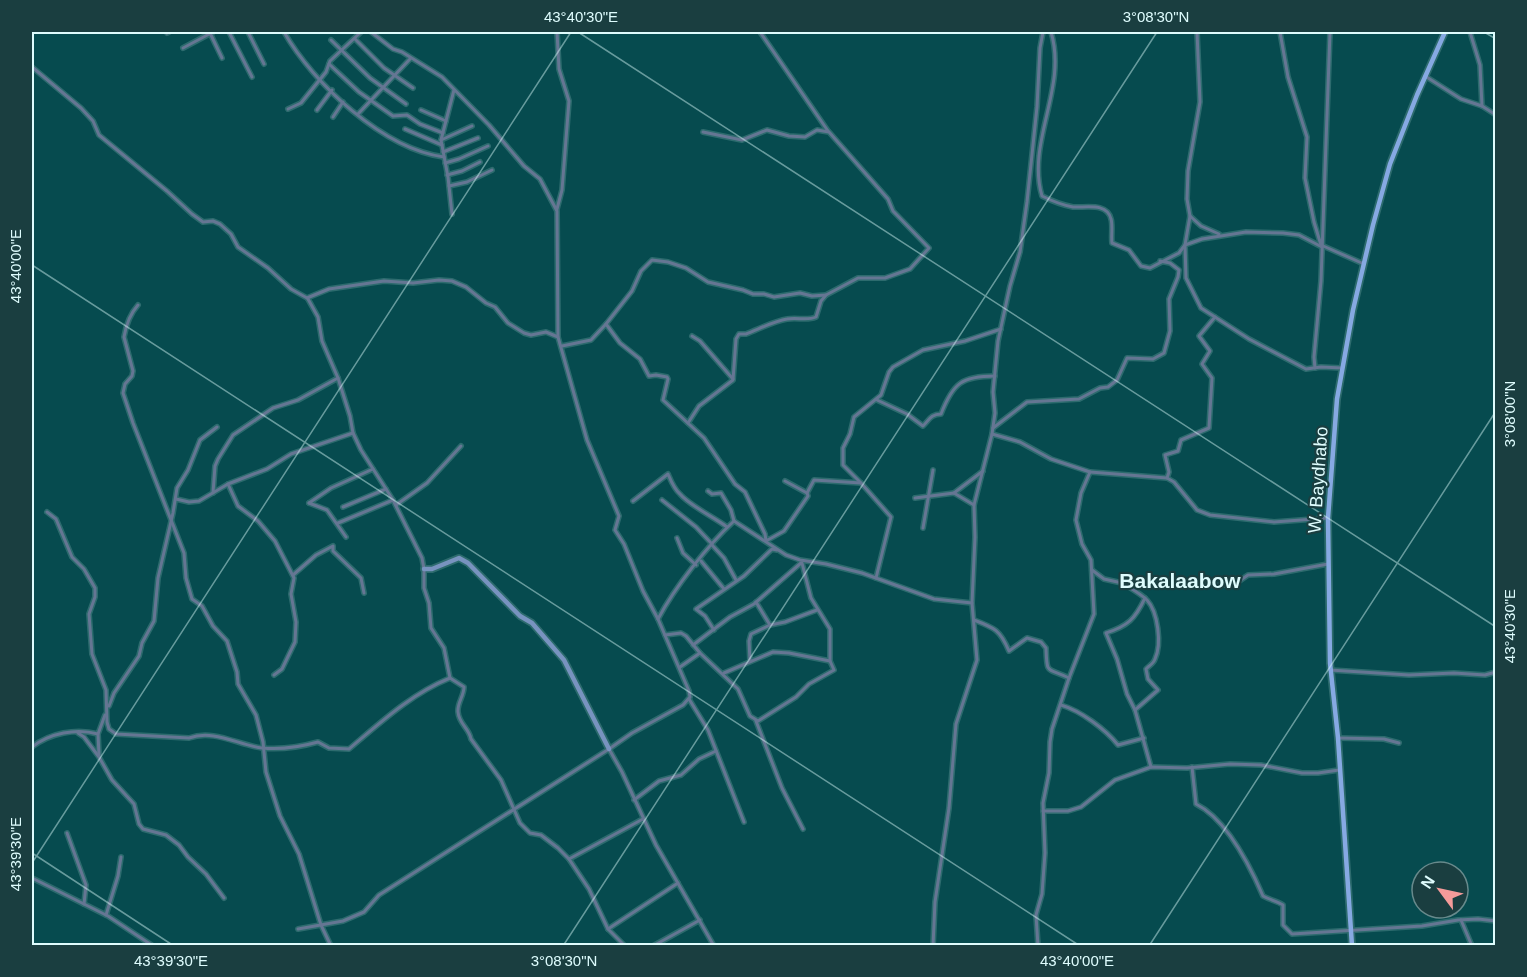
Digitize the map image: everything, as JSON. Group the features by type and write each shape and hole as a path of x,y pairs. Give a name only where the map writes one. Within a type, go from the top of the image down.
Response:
{"main road":[{"name":"W. Baydhabo","path":"1352,945 1338,738 1330,670 1328,518 1337,399 1364,264 1390,164 1445,32"}],"street":[{"path":"183,48 212,32 222,58"},
{"path":"229,32 252,78"},
{"path":"248,32 264,64"},
{"path":"284,32 304,63 358,114 384,134 426,153 444,157"},
{"path":"288,109 302,103 329,64 361,32"},
{"path":"371,32 393,49 402,51 442,77 524,166 540,179 557,211"},
{"path":"298,928 343,921 364,912 379,895 633,733 683,705 689,699 690,691 680,667 643,591 624,544 615,530 619,516 587,440 558,337 557,211 562,190 569,101 559,69 557,32"},
{"path":"688,423 699,406 734,379 736,336 784,319 816,317 821,301 826,295 858,278 885,278 910,269 929,248 893,211 888,199 829,132 760,32"},
{"path":"933,945 935,902 949,808 956,724 977,660 972,603 974,505 993,428 995,413 993,392 1000,328 1020,252 1043,32"},
{"path":"1051,32 1056,78 1041,143 1039,187 1042,196 1056,203 1076,207 1089,205 1106,211 1111,219 1112,243 1129,250 1138,263 1144,267 1150,268 1160,261 1169,259 1179,253 1185,245 1202,239 1246,232 1283,232 1299,235 1364,264"},
{"path":"1186,278 1185,245 1190,216 1186,199 1188,171 1200,102 1197,32"},
{"path":"1280,32 1288,77 1306,137 1305,177 1314,222 1322,246"},
{"path":"1315,368 1330,32"},
{"path":"1470,32 1480,65 1482,106"},
{"path":"355,39 384,68 413,88"},
{"path":"331,40 383,88 406,104"},
{"path":"358,114 410,58"},
{"path":"329,64 371,101 393,116 406,115 420,124 443,133"},
{"path":"32,67 81,108 93,121 99,135 192,214 203,222 213,221 220,224 231,234 238,247 268,268 291,289 307,298 318,317 322,341 338,378 353,433 393,500 422,558 424,588 429,603 431,628 444,648 450,678 464,687 458,710 460,720 501,780 520,823 530,833 540,836 558,848 569,859 590,889 608,929 625,945"},
{"path":"1425,76 1461,99 1482,106 1496,115"},
{"path":"317,110 332,90"},
{"path":"452,214 441,142 454,90"},
{"path":"333,117 343,102"},
{"path":"421,110 446,121"},
{"path":"405,129 441,142 472,126"},
{"path":"703,132 742,140 767,130 789,136 806,137 817,130 829,132"},
{"path":"442,152 478,138"},
{"path":"445,163 488,146"},
{"path":"447,175 480,162"},
{"path":"449,186 467,182 492,170"},
{"path":"1190,216 1201,226 1221,235"},
{"path":"562,346 591,340 632,291 641,271 652,260 686,268 708,282 753,294 774,297 793,294 826,295"},
{"path":"1160,261 1170,263 1186,278 1201,308 1279,356 1306,369 1342,368"},
{"path":"993,428 1027,402 1079,399 1100,388 1108,387 1117,380 1127,358 1153,359 1164,353 1170,331 1169,299 1179,270"},
{"path":"307,298 329,289 384,281 413,283 452,281 466,287 486,303 495,306 508,323 524,333 531,335 546,332 558,337"},
{"path":"138,305 132,311 124,332 133,371 125,384 123,393 184,553 186,578 192,599 202,606 213,626 227,641 237,672 238,684 256,715 264,748 266,772 280,816 299,854 321,925 331,945"},
{"path":"1167,478 1169,472 1165,455 1178,451 1181,440 1209,428 1212,378 1202,364 1210,351 1199,336 1215,317"},
{"path":"606,324 620,343 640,359 647,375 667,376 663,400 704,438 735,484 748,496 766,541"},
{"path":"876,578 891,517 843,465 843,448 850,434 854,417 876,400 889,372 904,360 923,351 965,341 1000,328"},
{"path":"692,336 700,341 734,379"},
{"path":"876,400 907,414 923,426 930,417 941,414 955,385 976,376 995,376"},
{"path":"213,493 215,466 233,435 273,408 298,400 338,378"},
{"path":"99,757 98,734 105,714 114,693 139,656 142,643 154,621 158,578 177,488 188,470 199,442 217,427"},
{"path":"175,499 189,502 199,501 228,484 267,469 291,454 353,433"},
{"path":"992,434 1020,442 1051,459 1090,472 1167,478 1174,482 1197,510 1210,515 1274,522 1328,518"},
{"path":"396,506 426,483 461,446"},
{"path":"346,537 327,510 309,503 331,488 373,468"},
{"path":"923,528 933,470"},
{"path":"915,498 954,493 983,471"},
{"path":"1038,945 1036,915 1042,894 1045,854 1043,812 1052,729 1094,614 1091,560 1082,544 1076,520 1081,493 1090,472"},
{"path":"633,501 668,474 679,494 689,503 727,527"},
{"path":"766,541 784,531 804,503 814,480 861,483"},
{"path":"785,481 807,493"},
{"path":"228,484 238,506 258,521 275,541 292,575 291,594 296,622 295,642 282,669 274,675"},
{"path":"343,507 386,489"},
{"path":"708,490 712,494 721,493 724,496 734,521 786,555 801,562 832,565 934,599 972,603"},
{"path":"954,493 974,505"},
{"path":"338,523 393,500"},
{"path":"662,500 696,527 724,558 736,580"},
{"path":"48,512 56,519 72,557 84,569 95,588 95,597 89,614 93,654 106,690 105,714 109,729 116,734 189,738 207,736 234,739 264,748 303,747 318,742 329,747 349,749 399,706 433,685 450,678"},
{"path":"658,619 668,600 734,521"},
{"path":"677,538 683,553 696,565"},
{"path":"292,575 316,555 333,546 333,551 361,578 364,593"},
{"path":"714,630 705,616 696,609 750,572 772,549 778,550"},
{"path":"424,569 459,558 468,563 520,615 532,623 564,660 643,819 714,945"},
{"path":"700,560 724,589"},
{"path":"693,645 730,617 756,602 801,562"},
{"path":"756,721 796,697 809,684 834,670 830,661 830,629 811,598 801,562"},
{"path":"1092,570 1104,579 1122,583 1227,585 1235,584 1248,575 1274,574 1328,564"},
{"path":"1122,583 1145,598 1153,608 1159,632 1155,659 1146,669 1148,679 1158,690 1135,710"},
{"path":"1145,598 1137,616 1120,629 1106,633 1117,659 1127,694 1135,710 1151,767"},
{"path":"756,602 770,625"},
{"path":"750,661 751,634 770,625 817,610"},
{"path":"973,620 994,627 1004,637 1010,651 1028,638 1041,642 1046,648 1048,670 1069,678"},
{"path":"665,636 684,634 700,653 724,673 738,689 744,704 756,721 782,788 802,829"},
{"path":"724,673 773,652 830,661"},
{"path":"680,667 700,653"},
{"path":"1330,670 1409,675 1454,673 1485,675 1496,672"},
{"path":"689,699 702,718 744,822"},
{"path":"1061,705 1069,707 1098,727 1118,745 1143,738"},
{"path":"32,747 41,740 66,731 98,734"},
{"path":"77,732 84,737 112,780 134,804 139,824 143,829 166,835 180,844 188,857 206,873 224,898"},
{"path":"1338,738 1384,739 1399,743"},
{"path":"634,800 659,781 681,775 699,759 716,751"},
{"path":"1043,812 1068,811 1081,807 1115,780 1151,767 1230,764 1261,765 1302,773 1339,770"},
{"path":"1191,767 1196,804 1208,810 1239,850 1263,896 1283,905 1283,925 1292,934 1428,926 1461,920 1472,945"},
{"path":"569,859 643,819"},
{"path":"67,833 86,885 84,903"},
{"path":"106,915 118,876 121,857"},
{"path":"32,878 106,915 153,945"},
{"path":"608,929 678,883"},
{"path":"1470,919 1496,921"},
{"path":"653,945 700,920"}],"district":[{"name":"Bakalaabow","path":"1180,580"}]}
